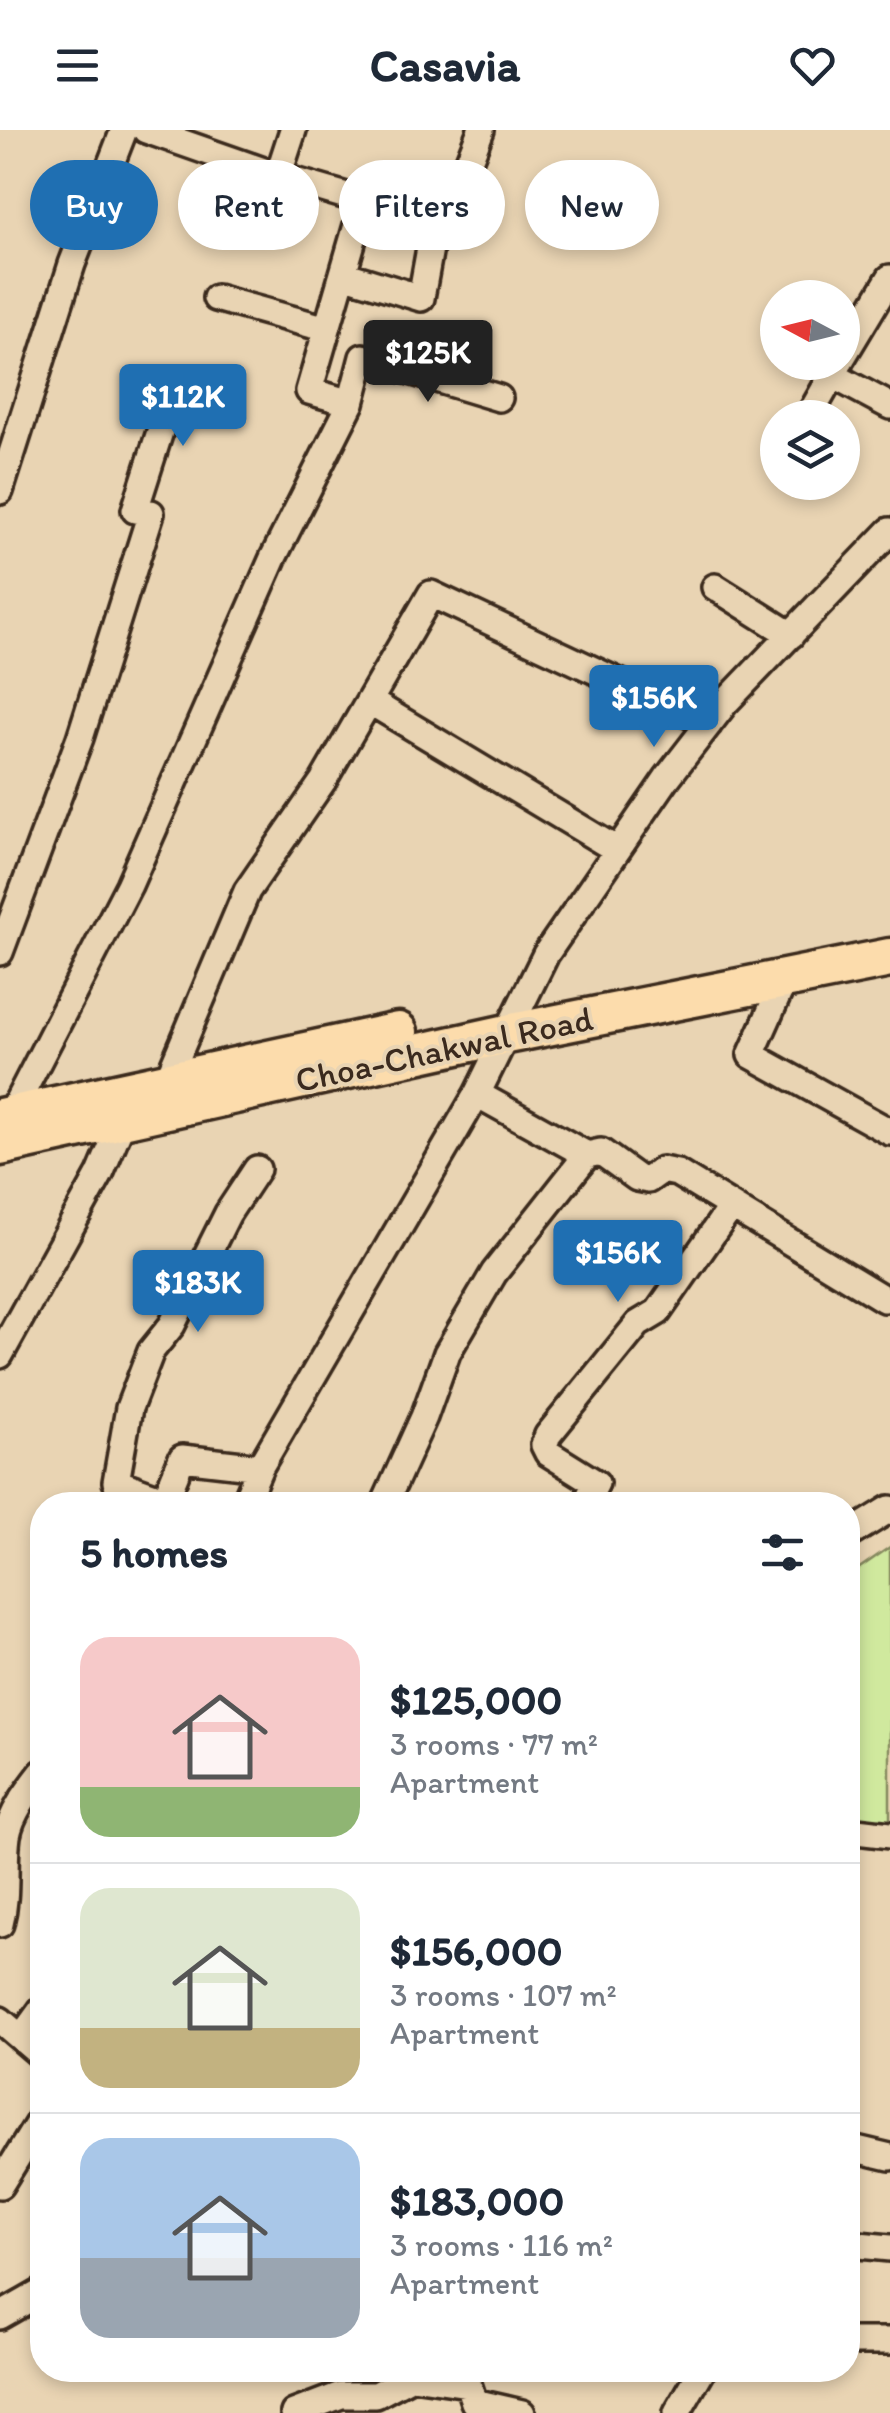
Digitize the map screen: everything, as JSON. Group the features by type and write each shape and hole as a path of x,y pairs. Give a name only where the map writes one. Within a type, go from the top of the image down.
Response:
{"highway":[{"path":"3,1126 167,1081 514,1020 890,934"},
{"name":"Choa-Chakwal Road","path":"3,1126 122,1120 514,1020 784,981 890,958"}],"street":[{"path":"2,475 72,264 124,130"},
{"path":"146,130 232,160"},
{"path":"283,160 293,130"},
{"path":"343,274 421,298 441,187 461,181 482,130"},
{"path":"319,188 364,201 309,391 351,403"},
{"path":"860,329 890,278"},
{"path":"216,298 326,329"},
{"path":"3,1126 129,885 272,558 351,403 364,357 499,398"},
{"path":"856,380 890,406"},
{"path":"0,952 80,738 152,514 134,510 171,397"},
{"path":"249,1492 260,1467 477,1094 546,954 709,724 890,531"},
{"path":"715,588 791,635"},
{"path":"167,1081 247,891 322,781 431,594 709,724"},
{"path":"369,701 618,850"},
{"path":"784,981 751,1054 890,1132"},
{"path":"477,1094 587,1154 601,1152 637,1178 648,1180 670,1170 884,1300"},
{"path":"0,1355 100,1174 122,1120"},
{"path":"390,1492 424,1417 447,1353 494,1274 587,1154"},
{"path":"140,1492 116,1482 129,1408 152,1351 172,1325 228,1213 257,1169"},
{"path":"592,1492 596,1483 548,1453 544,1445 548,1435 638,1324 658,1312 731,1207"},
{"path":"167,1492 176,1463 182,1458 260,1467"},
{"path":"860,1528 890,1510"},
{"path":"0,1924 6,1901 7,1834 30,1789"},
{"path":"860,1831 890,1835"},
{"path":"0,2020 30,2046"},
{"path":"21,2038 30,2026"},
{"path":"0,2186 30,2137"},
{"path":"860,2150 890,2157"},
{"path":"860,2245 890,2248"},
{"path":"0,2316 30,2299"},
{"path":"860,2341 890,2341"},
{"path":"294,2413 341,2396 376,2395 401,2382"},
{"path":"471,2382 474,2402 522,2413"},
{"path":"677,2413 695,2382"}],"green space":[{"path":"890,1547 890,1826 860,1822 860,1568"}]}
